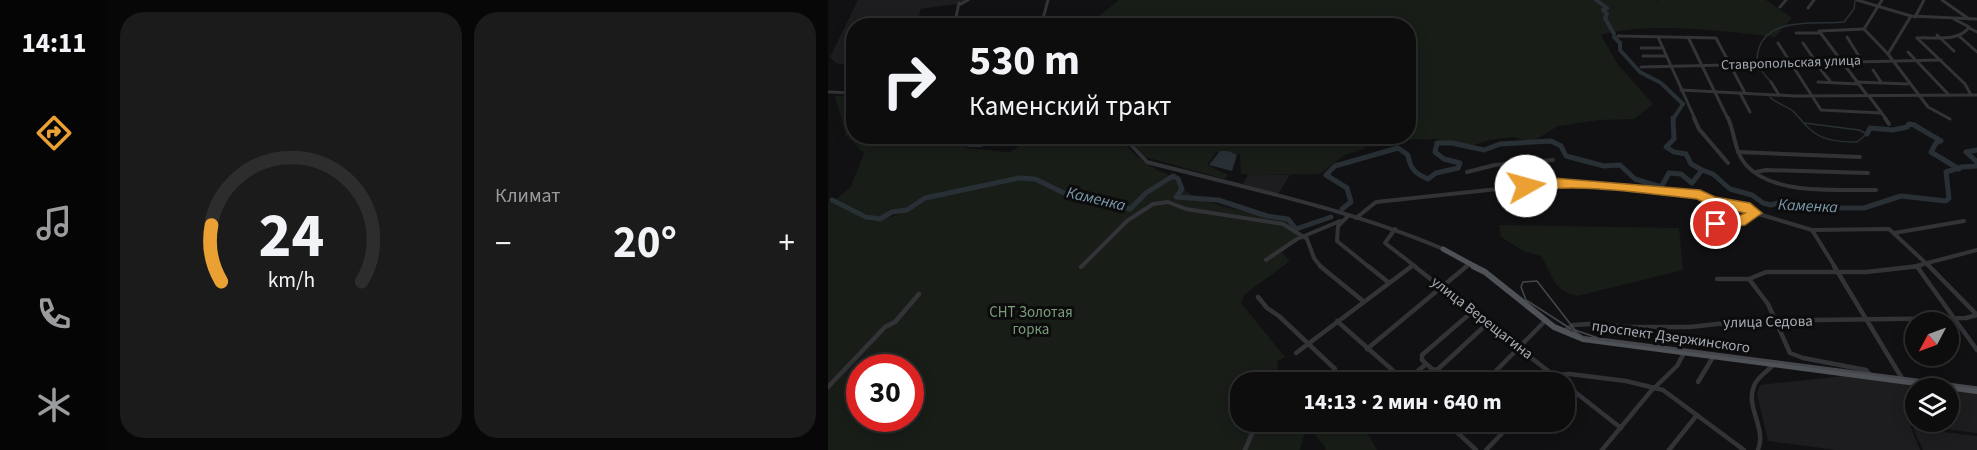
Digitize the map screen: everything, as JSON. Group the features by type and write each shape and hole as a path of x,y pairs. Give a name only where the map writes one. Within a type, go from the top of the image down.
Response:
{"main road":[{"name":"проспект Дзержинского","path":"1443,249 1491,276 1545,321 1562,332 1583,339 1977,391"}],"street":[{"path":"956,18 959,4 968,0"},
{"path":"1043,18 1048,0"},
{"path":"1780,7 1786,0"},
{"path":"1808,8 1814,0"},
{"path":"1857,0 1913,16 1977,19"},
{"path":"1864,28 1882,0"},
{"path":"1888,54 1924,0"},
{"path":"1942,0 1970,19"},
{"path":"1953,18 1977,32"},
{"path":"1796,33 1864,28"},
{"path":"1864,28 1888,54 1917,95 1931,110 1950,119"},
{"path":"1959,36 1969,28"},
{"path":"1820,32 1889,124"},
{"path":"1937,35 1954,51"},
{"path":"1971,95 1965,84 1917,38 1937,35 1959,36 1977,52"},
{"path":"1618,36 1716,38 1745,93"},
{"path":"1658,37 1699,129 1728,163"},
{"path":"1688,37 1731,125 1738,152 1747,166 1771,181 1805,189 1876,190"},
{"path":"1847,37 1862,62"},
{"path":"1778,43 1820,109 1881,113"},
{"path":"1803,43 1816,62"},
{"path":"1641,48 1663,48"},
{"path":"1908,52 1950,95"},
{"path":"1643,56 1666,56"},
{"name":"Ставропольская улица","path":"1641,67 1941,60"},
{"path":"1821,70 1830,82"},
{"path":"1873,70 1882,83"},
{"path":"1771,82 1779,95"},
{"path":"1818,82 1909,84"},
{"path":"1681,90 1812,96 1977,95"},
{"path":"828,92 846,93"},
{"path":"1740,93 1750,112"},
{"name":"проспект Дзержинского","path":"1130,144 1140,156 1156,165 1349,215 1395,229 1443,249"},
{"path":"1738,152 1860,157"},
{"path":"1467,172 1493,165 1525,161 1536,164 1553,160"},
{"path":"1536,164 1538,184"},
{"path":"1756,172 1766,170 1868,173"},
{"path":"1356,218 1376,201 1538,184 1589,184 1700,194 1712,201 1745,207 1755,213 1812,230 1889,229 1977,315"},
{"path":"1081,267 1127,221 1153,204 1168,202 1205,213 1277,222 1304,237 1323,270 1363,301"},
{"path":"1698,225 1740,221 1755,213"},
{"path":"1266,260 1304,237 1349,215"},
{"path":"1340,220 1335,235 1339,244 1388,282"},
{"path":"1894,233 1964,221"},
{"name":"улица Верещагина","path":"1395,229 1385,243 1552,372"},
{"path":"1812,230 1904,381"},
{"path":"1717,279 1751,278 1770,273 1838,273 1918,268 1977,250"},
{"path":"1367,349 1470,263"},
{"path":"1296,353 1413,265"},
{"path":"1918,268 1950,312"},
{"path":"1751,278 1776,321 1786,347 1794,356 1866,370 1871,376"},
{"path":"828,387 885,327 895,322 914,303 919,294"},
{"path":"1258,297 1267,308 1279,316 1335,369"},
{"path":"1473,311 1422,355 1426,364 1433,370 1437,370 1489,322"},
{"name":"улица Седова","path":"1959,317 1977,315"},
{"name":"улица Седова","path":"1562,332 1573,325 1589,324 1629,327 1690,327 1716,323 1905,320"},
{"path":"1337,321 1393,372"},
{"path":"1494,372 1545,321"},
{"path":"1959,325 1977,350"},
{"path":"1602,450 1654,388 1677,366 1684,353"},
{"path":"1698,382 1713,357"},
{"path":"1417,372 1426,364"},
{"path":"1758,450 1763,438 1753,395 1754,387 1773,364"},
{"path":"1575,375 1641,384 1668,393 1744,450"},
{"name":"улица Верещагина","path":"1575,390 1621,428"},
{"path":"1669,450 1697,415"},
{"path":"1245,450 1253,432"},
{"path":"1457,432 1476,450"},
{"path":"1486,450 1503,432"}],"shaded area":[{"path":"858,0 966,0 963,3 921,9 918,18 849,18"},
{"path":"846,24 846,65 836,63 830,57"},
{"path":"969,144 985,144 982,147 967,147"},
{"path":"991,144 1016,144 1014,146 990,146"},
{"path":"1220,151 1228,151 1237,155 1232,171 1209,165"},
{"path":"1248,175 1290,175 1278,194 1243,184"},
{"path":"1852,375 1905,382 1905,432 1913,432 1920,450 1837,450 1768,441 1757,394 1760,385"},
{"path":"1959,389 1977,391 1977,433 1959,431"},
{"path":"1915,432 1945,432 1977,436 1977,450 1923,450"}],"green space":[{"path":"1119,0 1656,0 1658,4 1657,0 1766,0 1792,18 1775,37 1711,30 1664,28 1620,31 1601,35 1618,65 1653,104 1634,119 1599,120 1558,126 1532,142 1513,137 1489,140 1471,146 1436,139 1416,139 1416,18 1097,18"},
{"path":"846,95 846,136 835,96"},
{"path":"854,144 967,144 965,148 1010,152 1022,144 1125,144 1148,165 1172,176 1129,208 1092,195 1069,194 1035,178 1019,177 971,190 925,197 907,209 875,218 836,199 850,188 864,153"},
{"path":"1134,144 1383,144 1375,147 1366,146 1364,149 1345,155 1320,174 1248,175 1241,173 1240,155 1214,152 1216,153 1207,165 1228,175 1225,179 1145,157"},
{"name":"СНТ Золотая горка","path":"1173,178 1194,196 1209,202 1289,219 1297,231 1302,233 1279,249 1290,261 1245,294 1241,303 1285,357 1278,361 1277,372 1230,372 1230,432 1305,432 1300,450 828,450 828,201 871,221 879,221 907,211 929,198 1018,180 1034,181 1067,196 1090,198 1130,211 1149,192"},
{"path":"1499,225 1679,228 1683,270 1577,296 1558,286 1541,256 1523,251 1501,237"},
{"path":"1315,432 1366,432 1377,450 1325,450 1326,448"}],"waterway":[{"path":"1596,0 1607,8 1603,10 1607,14 1605,18 1614,34"},
{"path":"1770,81 1758,62 1759,48 1765,38 1773,31 1796,24 1844,22 1854,9 1855,1"},
{"path":"1614,37 1620,43 1620,50 1640,72 1661,83 1683,104 1673,119"},
{"path":"1770,97 1794,112 1804,123"},
{"path":"1673,119 1674,139 1666,147 1674,152 1686,154 1691,164 1702,170"},
{"path":"1804,123 1859,130 1867,134 1857,142 1827,139 1816,134 1804,123"},
{"path":"1867,134 1870,128 1893,130 1907,127 1909,124 1914,125 1941,141 1936,143 1931,152 1958,168"},
{"name":"Каменка","path":"1342,209 1351,202 1347,188 1326,175 1335,166 1398,148 1408,155 1414,170 1428,179 1436,173 1458,168 1460,163 1444,159 1435,152 1437,143 1452,143 1484,150 1500,144 1551,141 1561,146 1566,156 1604,166 1620,165 1635,179 1661,187 1669,173 1681,174 1692,183 1702,170"},
{"name":"Каменка","path":"1977,150 1966,152 1977,162"},
{"name":"Каменка","path":"1958,168 1977,166"},
{"name":"Каменка","path":"1702,170 1713,174 1730,189 1752,195 1763,203 1771,205 1781,202 1823,208 1864,208 1901,196 1946,201 1949,198 1946,172 1958,168"},
{"name":"Каменка","path":"832,200 866,217 880,219 892,212 907,210 925,198 1019,178 1035,179 1068,195 1091,197 1130,209 1146,193 1173,176 1178,179 1182,189 1176,197 1218,200 1267,216 1288,219 1296,229 1331,217"}],"tram line":[{"path":"1977,387 1598,338 1575,330 1537,281 1523,282 1521,287 1526,300 1585,338 1977,388"}],"route":[{"path":"1526,186 1553,183 1589,184 1700,194 1712,201 1737,204 1755,213 1745,220 1716,224"}]}
